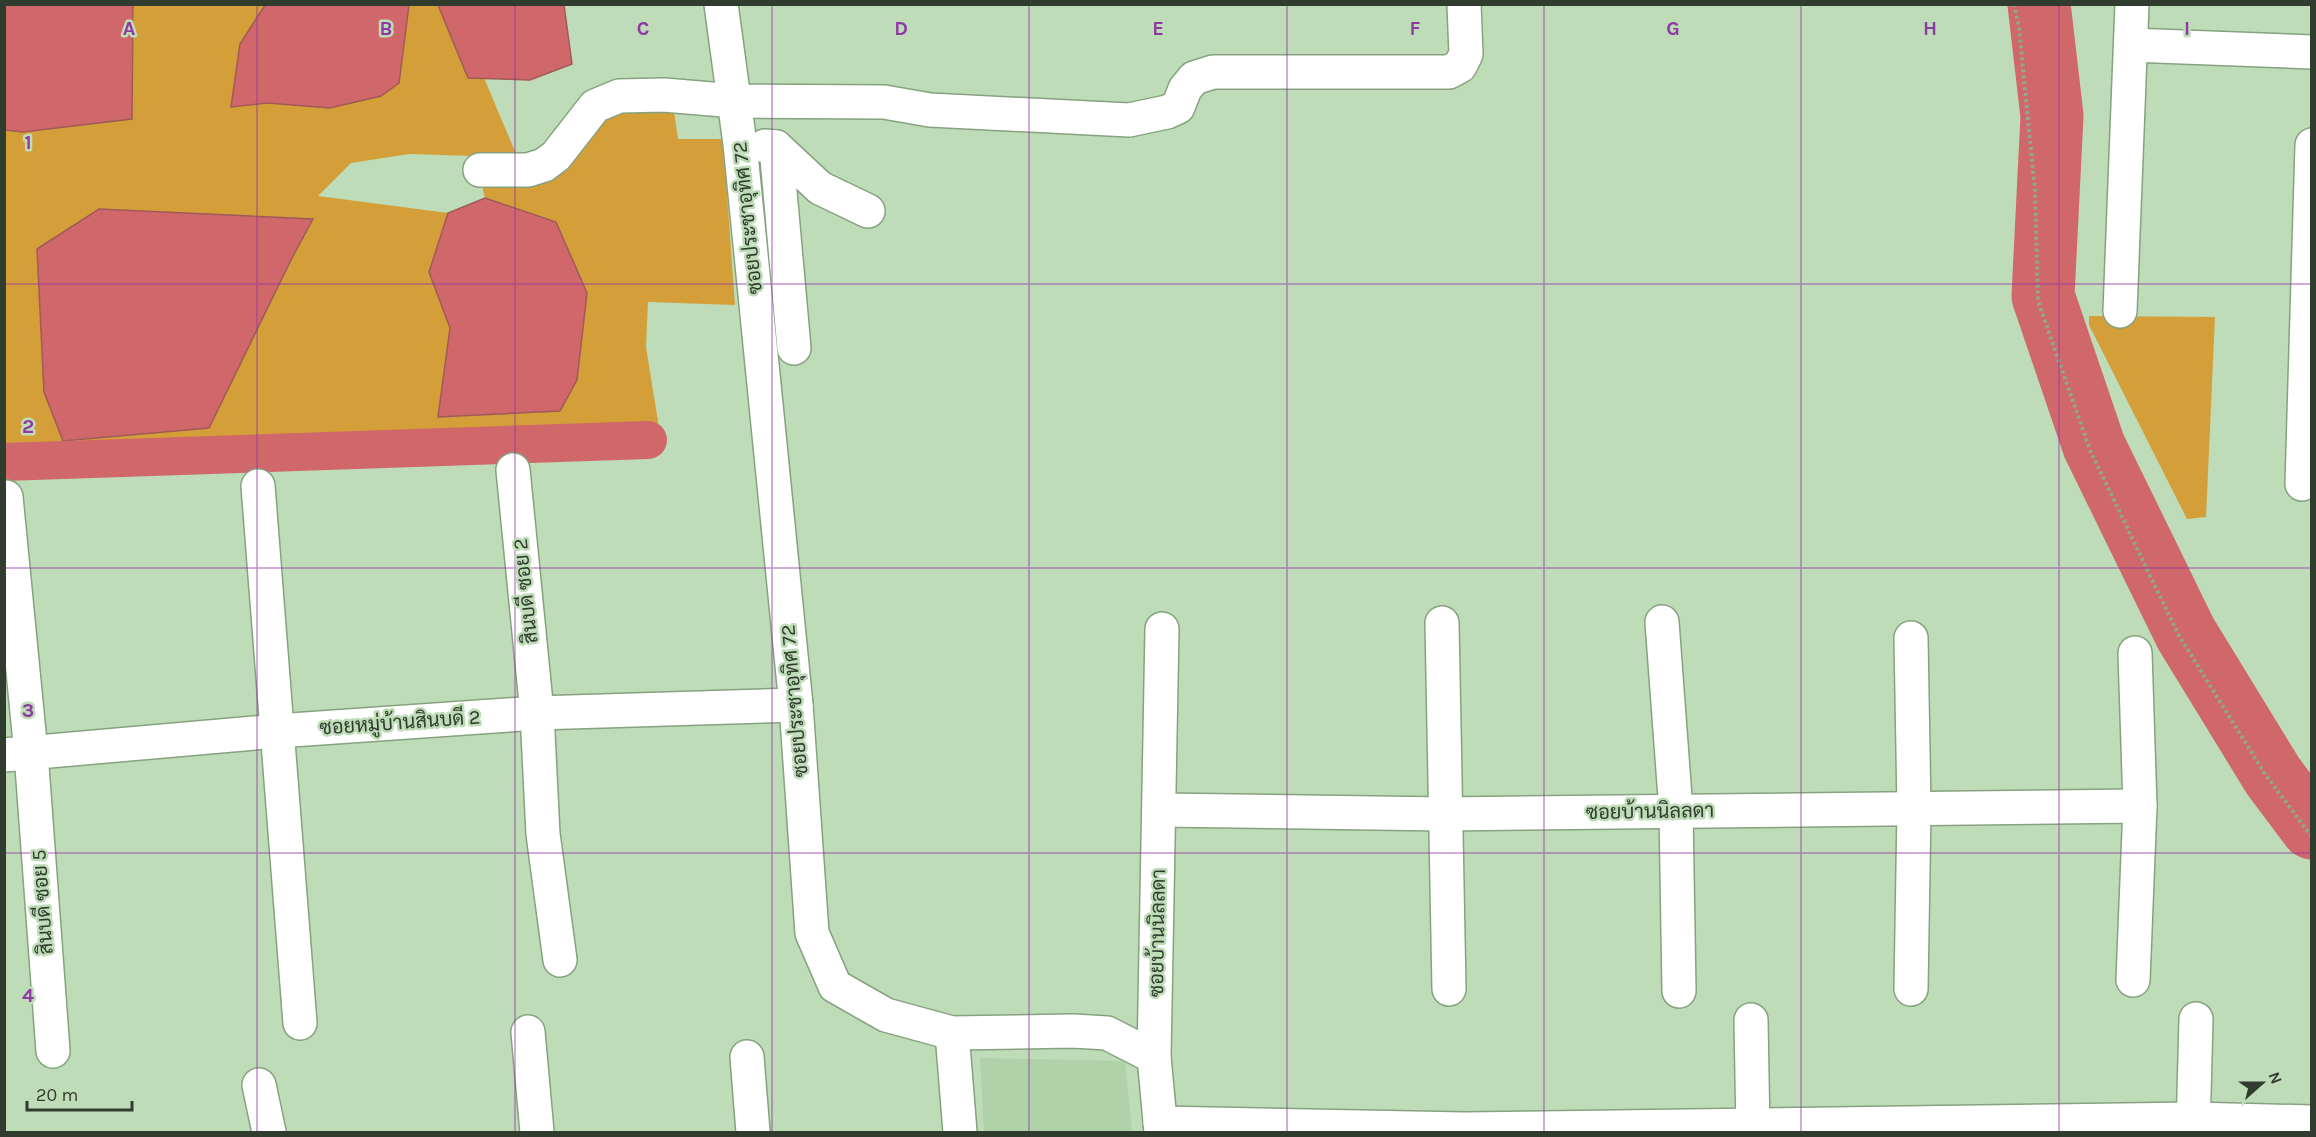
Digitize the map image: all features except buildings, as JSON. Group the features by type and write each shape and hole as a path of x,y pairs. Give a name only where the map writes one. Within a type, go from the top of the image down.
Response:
{"street":[{"name":"ซอยประชาอุทิศ 72","path":"721,4 740,144 796,705 812,933 835,986 886,1015 952,1033 1073,1031 1107,1033 1154,1057"},
{"path":"480,170 528,170 544,165 556,156 595,106 619,96 664,95 735,101 884,102 930,110 1129,120 1167,112 1178,106 1185,90 1194,78 1213,72 1449,72 1456,70 1464,61 1466,54 1464,4"},
{"path":"2120,311 2132,4"},
{"path":"2131,45 2312,52"},
{"path":"740,144 776,147 820,188 868,211"},
{"path":"2302,484 2312,145"},
{"path":"776,147 794,348"},
{"name":"สินบดี ซอย 2","path":"513,470 537,713 543,834 560,960"},
{"path":"258,486 300,1023"},
{"name":"สินบดี ซอย 5","path":"6,496 18,754 53,1051"},
{"path":"1662,622 1676,811 1679,991"},
{"path":"1442,623 1449,989"},
{"name":"ซอยบ้านนิลลดา","path":"1154,1057 1162,629"},
{"path":"1911,638 1914,808 1911,989"},
{"path":"2133,980 2140,806 2135,653"},
{"name":"ซอยหมู่บ้านสินบดี 2","path":"18,754 277,731 537,713 796,705"},
{"name":"ซอยบ้านนิลลดา","path":"1160,810 1445,814 2140,806"},
{"path":"2193,1126 2196,1019"},
{"path":"1751,1020 1753,1129"},
{"path":"528,1032 537,1132"},
{"path":"952,1033 960,1132"},
{"path":"747,1057 753,1132"},
{"path":"1154,1057 1161,1128 1753,1129 2193,1126 2312,1122"},
{"path":"259,1085 269,1132"}],"path":[{"path":"2014,4 2019,28 2034,191 2038,301 2090,450 2178,634 2265,774 2312,837"}],"shaded area":[{"path":"5,4 133,5 132,119 23,132 5,130"},
{"path":"133,5 265,5 240,44 231,107 267,103 330,108 399,83 409,5 438,5 468,77 484,78 520,163 670,84 678,139 723,139 735,305 648,302 646,347 662,446 5,476 4,130 23,132 134,25","holes":["409,154 474,156 485,198 556,222 438,417 450,328 429,272 448,213 318,196 351,163","99,209 313,219 209,427"]},
{"path":"265,5 409,5 399,83 381,96 330,108 267,103 231,107 240,44"},
{"path":"438,5 564,5 572,64 530,80 468,78"},
{"path":"485,198 556,222 587,293 577,380 560,411 438,417 450,328 429,272 448,213"},
{"path":"99,209 313,219 209,428 63,441 44,392 37,249"},
{"path":"2089,316 2215,317 2206,517 2187,519 2089,325"},
{"path":"980,1058 1125,1061 1132,1132 984,1132"}],"waterway":[{"path":"2039,4 2052,116 2043,296 2094,446 2186,634 2273,776 2312,828"},
{"path":"4,462 648,440"}]}
